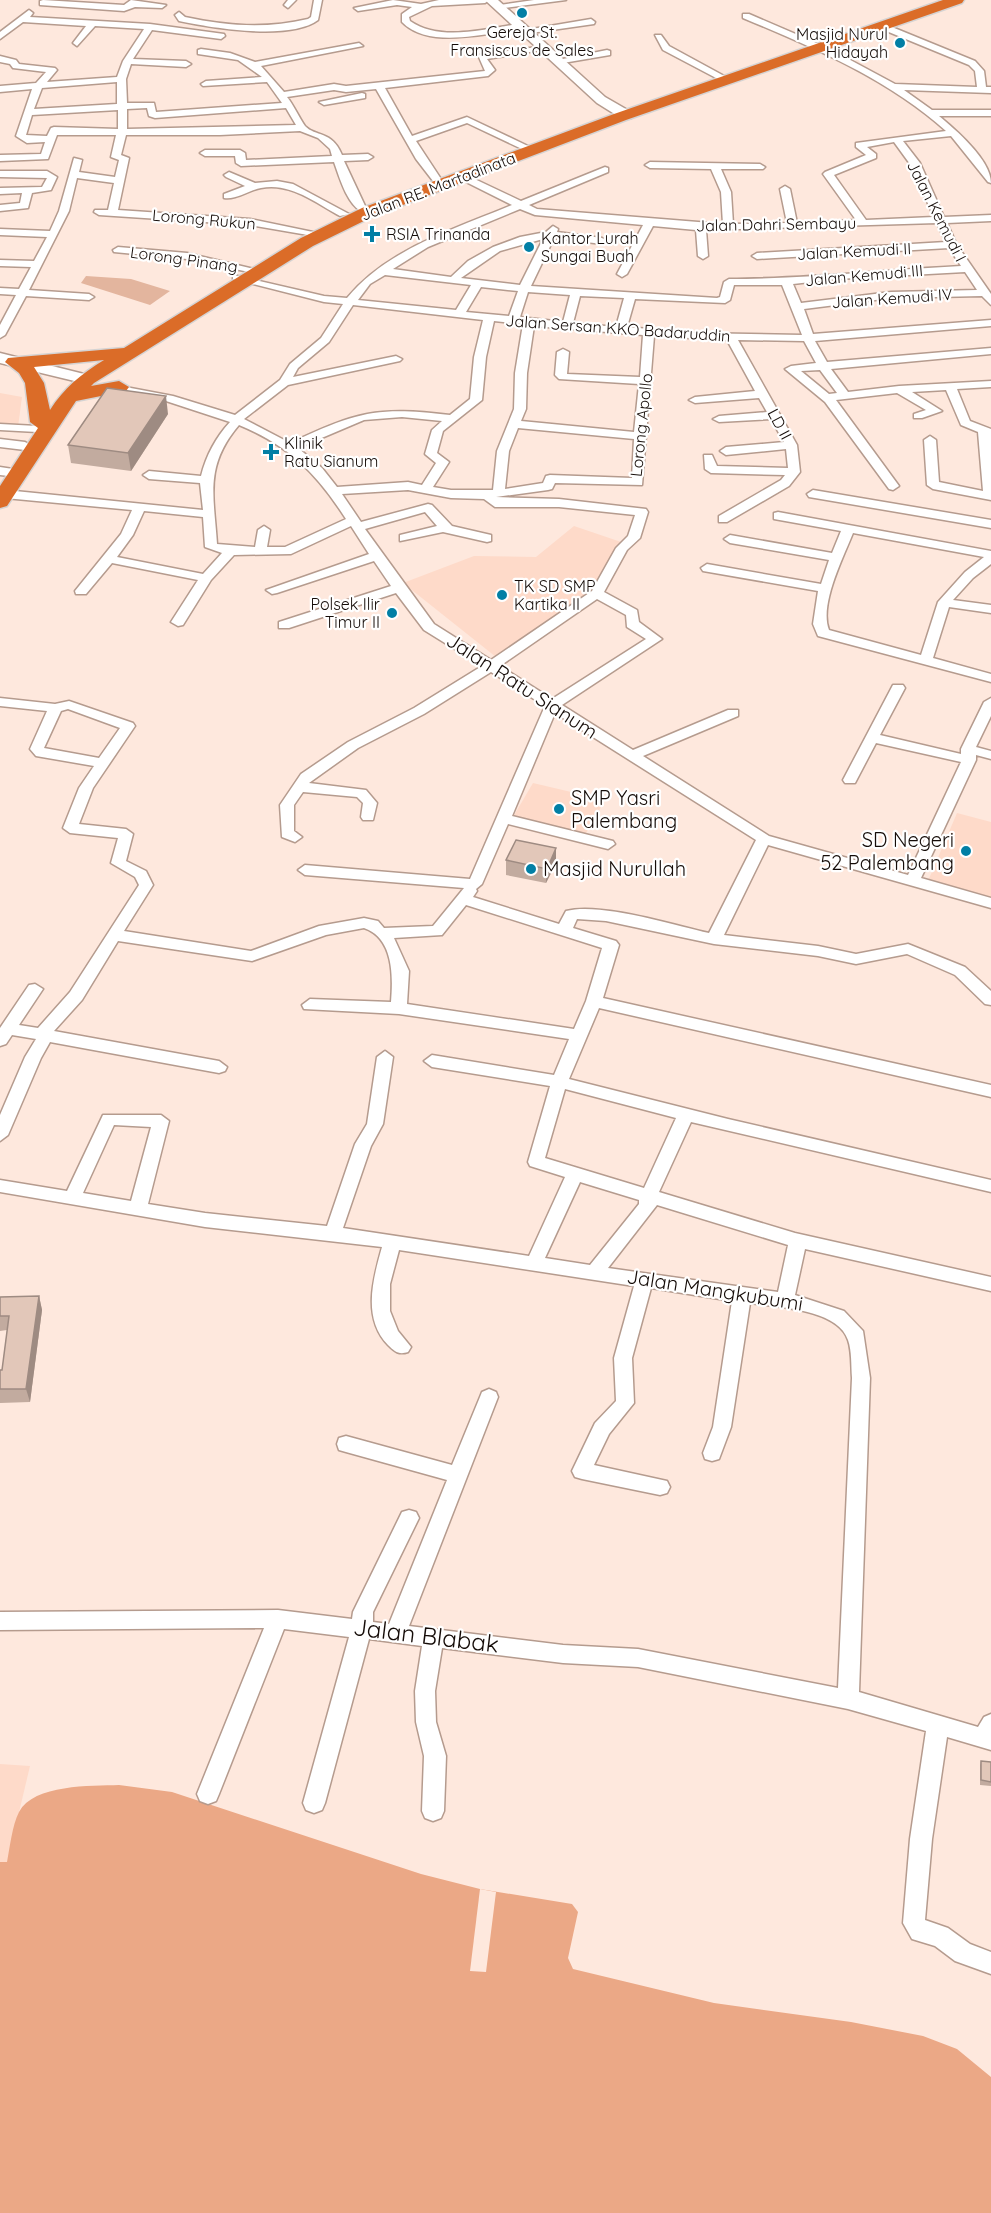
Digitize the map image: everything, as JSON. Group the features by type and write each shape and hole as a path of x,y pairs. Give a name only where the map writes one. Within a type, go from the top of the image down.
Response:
{"highway":[{"path":"245,275 308,232 353,211 436,179 458,175 525,147 941,0"},
{"name":"Jalan RE. Martadinata","path":"8,475 82,378 245,275 337,226 458,175 622,113 957,0"},
{"path":"12,361 115,358 110,376 118,387 83,391 69,397"},
{"path":"12,361 30,371 36,382 39,426"},
{"path":"8,475 56,395 82,378"}],"street":[{"path":"179,15 182,19 221,27 261,30 311,21 315,18 318,0"},
{"path":"358,8 397,2 418,6 446,1 485,0"},
{"path":"494,3 562,0"},
{"path":"0,36 44,1 121,8 135,2 162,5"},
{"path":"494,3 556,62 604,103 622,113"},
{"path":"418,6 405,16 411,27 422,33 443,34 521,29 591,21"},
{"path":"746,16 818,45 930,113 954,133 991,180"},
{"path":"22,19 150,27 221,36"},
{"path":"77,43 93,23"},
{"path":"882,26 972,63 980,71 987,90 890,87"},
{"path":"113,212 123,158 116,156 122,132 121,79 127,61 150,27"},
{"path":"658,37 666,48 722,77"},
{"path":"256,64 359,46"},
{"path":"243,59 286,49"},
{"path":"324,102 381,90 488,73 490,70 481,57 544,49"},
{"path":"201,52 243,59 256,64 282,95 300,121 301,128"},
{"path":"556,62 607,53"},
{"path":"0,59 13,62 16,66 52,69 38,86 21,138 53,132 230,132 301,128 330,143 353,211"},
{"path":"127,61 186,64"},
{"path":"0,89 121,79"},
{"path":"206,84 269,79"},
{"path":"282,95 334,87 381,90"},
{"path":"381,90 436,179"},
{"path":"29,112 150,105 152,114 155,115 288,105"},
{"path":"930,113 991,113"},
{"path":"410,140 467,120 525,147"},
{"path":"0,158 45,157 53,132"},
{"name":"Jalan Kemudi I","path":"896,139 954,133"},
{"path":"862,222 828,174 873,156 859,145 896,139"},
{"name":"Jalan Kemudi I","path":"896,139 915,163 952,245 988,297"},
{"path":"205,153 240,153 241,163 368,157"},
{"path":"0,335 54,234 64,211 77,160"},
{"path":"650,165 760,167"},
{"path":"714,165 726,195 728,228"},
{"path":"284,382 294,366 325,339 366,282 381,271 424,245 605,170"},
{"path":"0,174 51,176 46,190 0,191"},
{"path":"287,184 296,174"},
{"path":"229,175 253,186"},
{"name":"Jalan Dahri Sembayu","path":"458,175 535,212 649,223 728,228 991,218"},
{"path":"73,176 97,176 119,181"},
{"path":"228,196 253,186 287,184 353,211"},
{"path":"785,189 793,226"},
{"path":"0,219 4,208 24,206 27,191"},
{"name":"Lorong Rukun","path":"99,212 250,222 308,232"},
{"path":"513,321 524,289 559,214"},
{"path":"622,274 649,223"},
{"path":"702,227 703,256"},
{"path":"0,232 54,234"},
{"path":"452,281 466,265 477,258 514,243 550,235 602,241"},
{"name":"Jalan Kemudi II","path":"757,256 952,245"},
{"name":"Lorong Pinang","path":"118,250 187,256 245,275"},
{"path":"0,263 37,264"},
{"name":"Jalan Kemudi III","path":"843,395 823,365 809,338 800,306 786,282 847,275 967,269"},
{"path":"381,271 524,289 720,301 725,298 729,282 786,282"},
{"name":"Jalan Sersan KKO Badaruddin","path":"245,275 298,294 350,302 513,321 648,332 809,338 991,323"},
{"path":"459,315 477,284"},
{"path":"0,291 89,297"},
{"path":"567,326 576,292"},
{"name":"Jalan Kemudi IV","path":"800,306 891,295 988,297"},
{"path":"621,330 630,296"},
{"path":"426,489 443,462 431,454 436,434 452,418 476,400 480,357 489,318"},
{"path":"295,837 288,834 285,817 288,802 306,777 329,760 419,711 491,666 597,593 622,548 634,538 642,511 568,504 495,503 493,493 503,451 516,424 520,409 521,373 529,322"},
{"name":"Lorong Apollo","path":"493,493 548,486 550,479 636,483 639,436 647,381 648,332"},
{"name":"LD II","path":"730,336 791,445 794,472"},
{"path":"892,486 828,399 791,369 991,351"},
{"path":"563,352 561,375 563,377 647,381"},
{"path":"396,359 284,382 257,400 237,420 218,447 206,480 211,547 231,551 260,552 295,549 355,523 428,508 446,527"},
{"path":"12,361 82,378"},
{"path":"284,382 298,391"},
{"path":"828,399 843,395 899,389 991,384"},
{"path":"930,440 933,485 990,496 988,432 964,422 950,386"},
{"name":"Jalan Ratu Sianum","path":"118,387 178,400 237,420 288,448 317,469 399,588 429,627 764,839 991,903"},
{"path":"899,389 936,411 918,416"},
{"path":"695,400 764,394"},
{"path":"288,448 351,420 373,415 399,413 452,418"},
{"path":"719,419 775,415"},
{"path":"516,424 639,436"},
{"path":"0,427 39,426"},
{"path":"0,443 8,475 140,507 209,514"},
{"path":"726,451 791,445"},
{"path":"708,458 711,469 717,470 794,472"},
{"path":"723,519 785,483 794,472"},
{"path":"148,475 206,480"},
{"path":"332,491 408,486 458,494 493,493"},
{"path":"813,494 991,524"},
{"path":"81,591 127,535 140,507"},
{"path":"778,516 991,556"},
{"path":"404,538 446,527 487,538"},
{"path":"848,529 826,589 819,626 823,633 991,678"},
{"path":"260,552 264,530"},
{"path":"730,539 837,558"},
{"path":"178,622 206,578 231,551"},
{"path":"293,599 277,589 378,555"},
{"path":"925,662 944,602 969,575 991,556"},
{"path":"109,559 206,578"},
{"path":"707,568 826,589"},
{"path":"284,625 399,588"},
{"path":"382,933 437,931 475,884 552,705 655,639 632,624 632,613 597,593"},
{"path":"944,602 991,609"},
{"path":"850,780 874,738 898,688"},
{"path":"0,702 55,708 69,705 128,726 81,796 70,828 126,834 118,863 145,878 145,886 76,996 44,1036 0,1135"},
{"path":"912,882 991,702"},
{"path":"55,708 37,749 41,753 102,763"},
{"path":"631,756 733,713"},
{"path":"874,738 969,754 991,755"},
{"path":"299,787 361,793 369,798 371,806 368,817"},
{"path":"503,818 608,843"},
{"path":"714,939 764,839"},
{"path":"305,870 475,884"},
{"path":"463,899 563,932 611,944 594,1001 559,1083 535,1160 539,1164 798,1241 991,1284"},
{"path":"563,932 572,915 606,916 714,939 807,949 860,959 901,948 908,949 960,971 991,1000"},
{"path":"114,935 252,956 324,930 364,922 373,925 390,943 400,971 399,1008"},
{"path":"5,1034 35,989"},
{"path":"594,1001 991,1091"},
{"path":"310,1005 399,1008 578,1035"},
{"path":"5,1034 44,1036 219,1067"},
{"path":"333,1233 363,1144 372,1133 375,1124 385,1057"},
{"path":"432,1062 559,1083 991,1186"},
{"path":"594,1272 645,1210 648,1197 686,1115"},
{"path":"72,1198 109,1119 161,1121 138,1209"},
{"path":"534,1264 574,1175"},
{"name":"Jalan Mangkubumi","path":"0,1186 205,1220 333,1233 742,1295 785,1299 824,1308 838,1316 857,1336 861,1378 848,1699"},
{"path":"785,1299 798,1241"},
{"path":"392,1242 379,1302 384,1329 402,1347"},
{"path":"644,1280 623,1358 625,1403 602,1429 582,1471 660,1487"},
{"path":"712,1453 722,1427 742,1295"},
{"path":"396,1632 489,1397"},
{"path":"346,1444 458,1475"},
{"path":"314,1803 368,1600 409,1518"},
{"path":"208,1794 278,1619"},
{"name":"Jalan Blabak","path":"0,1621 70,1623 278,1619 562,1654 638,1658 848,1699 938,1724 989,1734"},
{"path":"433,1811 435,1756 426,1722 424,1691 434,1637"},
{"path":"938,1724 921,1839 914,1923 920,1931 940,1936 963,1953 991,1963"}],"shaded area":[{"path":"86,276 131,279 170,291 150,305 81,283"},
{"path":"0,393 22,397 18,427 0,426"},
{"name":"TK SD SMP Kartika II","path":"574,526 624,543 601,581 572,608 496,657 403,583 474,556 536,557"},
{"name":"SMP Yasri Palembang","path":"533,783 605,800 585,835 513,817"},
{"name":"SD Negeri 52 Palembang","path":"957,813 991,822 991,897 928,881"},
{"path":"0,1764 30,1766 7,1863 0,1862"},
{"path":"119,1785 172,1792 421,1874 480,1889 572,1904 578,1912 568,1958 573,1969 714,2003 851,2022 923,2036 957,2049 991,2077 991,2213 0,2213 0,1862 7,1862 15,1824 19,1812 26,1803 37,1796 64,1788"}],"pier":[{"path":"480,1889 496,1892 486,1972 470,1971"}],"building":[{"path":"107,388 166,396 128,453 68,445"},
{"path":"516,840 556,848 547,869 506,860"},
{"path":"39,1296 26,1389 0,1389 0,1370 2,1370 9,1316 0,1316 0,1297"},
{"path":"981,1761 991,1762 991,1782 981,1780"}],"place":[{"name":"Gereja St. Fransiscus de Sales","path":"522,13"},
{"name":"Masjid Nurul Hidayah","path":"900,43"},
{"name":"RSIA Trinanda","path":"372,234"},
{"name":"Kantor Lurah Sungai Buah","path":"529,247"},
{"name":"Klinik Ratu Sianum","path":"271,452"},
{"name":"TK SD SMP Kartika II","path":"502,595"},
{"name":"Polsek Ilir Timur II","path":"392,613"},
{"name":"SMP Yasri Palembang","path":"559,809"},
{"name":"SD Negeri 52 Palembang","path":"966,851"},
{"name":"Masjid Nurullah","path":"531,869"}]}
